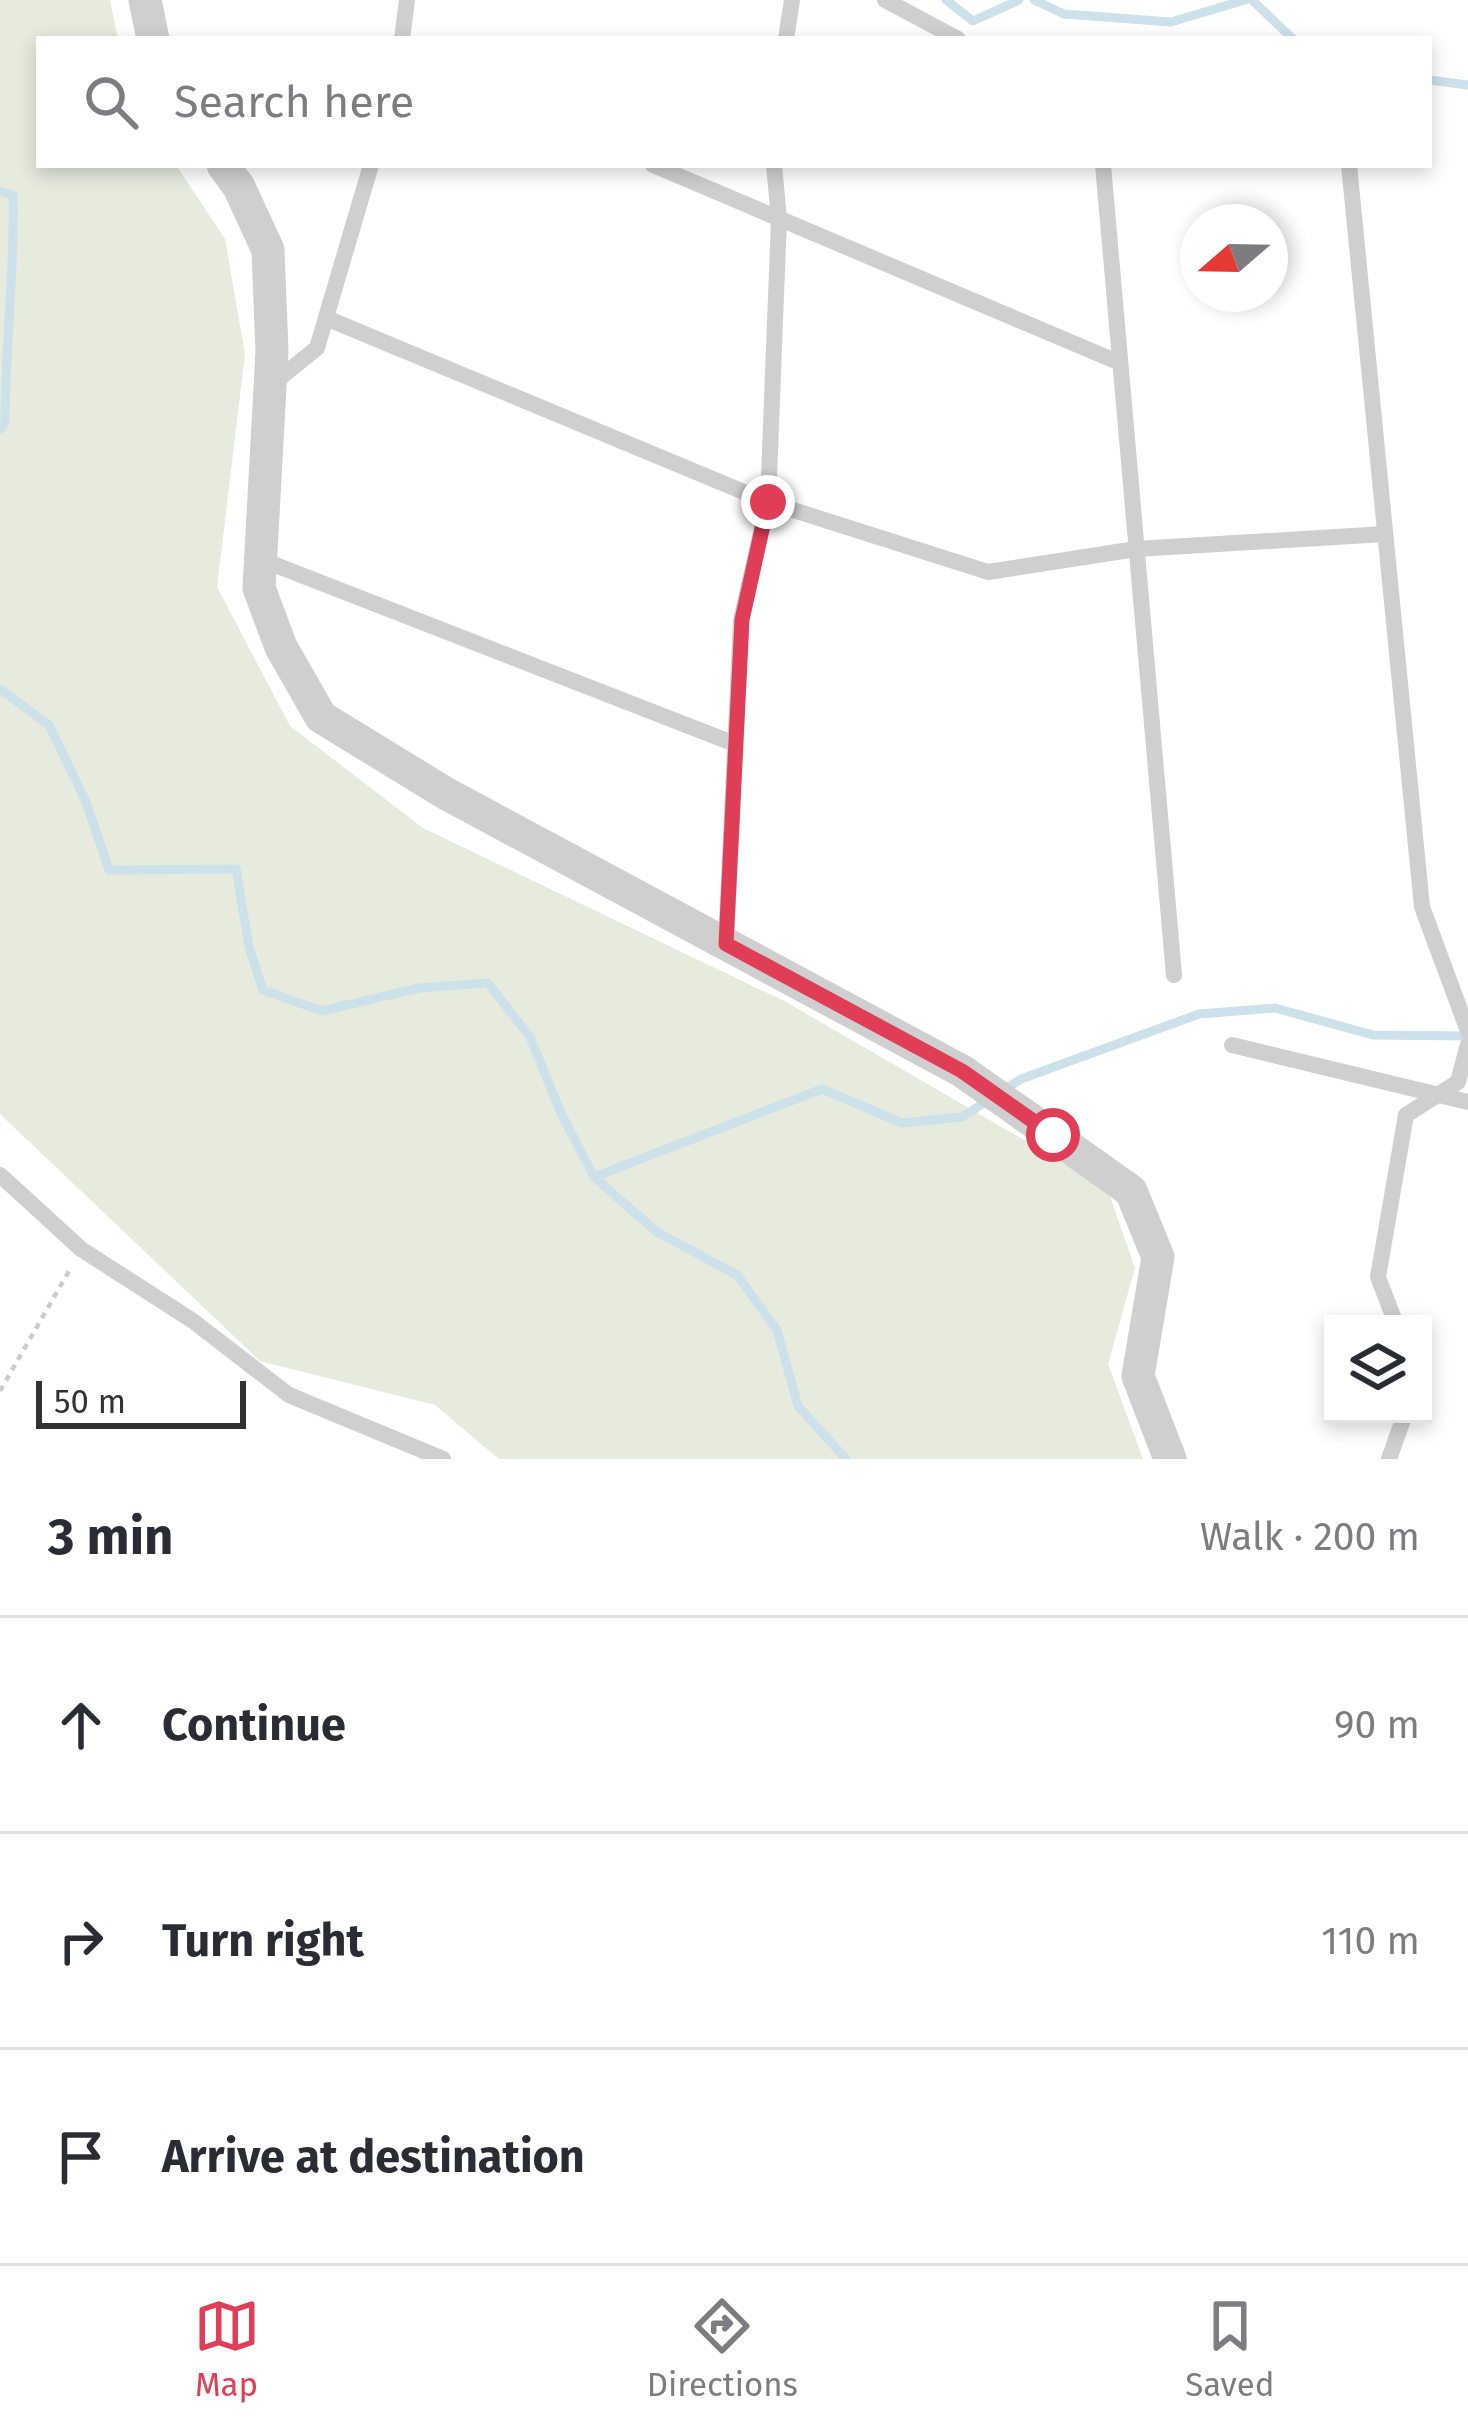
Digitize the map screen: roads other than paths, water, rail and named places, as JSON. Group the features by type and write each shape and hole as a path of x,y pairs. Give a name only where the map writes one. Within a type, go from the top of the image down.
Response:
{"street":[{"path":"145,0 152,36"},
{"path":"225,168 268,250 270,386 259,587 280,647 321,717 445,793 962,1071 1131,1191 1158,1257 1138,1376 1170,1459"}],"lane":[{"path":"402,36 407,0"},
{"path":"786,36 792,0"},
{"path":"885,0 952,36"},
{"path":"270,386 317,348 370,168"},
{"path":"660,168 1120,362"},
{"path":"726,944 742,620 768,502 779,219 774,168"},
{"path":"1102,168 1174,975"},
{"path":"1349,168 1422,907 1468,1031"},
{"path":"326,318 768,502 988,572 1136,549 1385,534"},
{"path":"260,559 735,744"},
{"path":"1393,1315 1378,1276 1406,1115 1458,1082 1468,1044"},
{"path":"1232,1045 1468,1102"},
{"path":"0,1175 81,1249 193,1322 289,1395 443,1459"},
{"path":"1389,1459 1403,1423"}],"waterway":[{"path":"946,0 973,21 1019,0"},
{"path":"1034,0 1064,14 1171,22 1245,0"},
{"path":"1252,0 1290,36"},
{"path":"1432,80 1468,85"},
{"path":"0,191 13,195 5,423 0,429"},
{"path":"0,689 49,725 86,802 109,870 236,869 249,947 263,990 322,1011 419,988 488,983 530,1037 594,1177 657,1232 737,1275 777,1330 798,1406 846,1459"},
{"path":"594,1177 822,1089 902,1123 962,1117 1021,1079 1199,1014 1275,1008 1373,1035 1468,1036"}]}
